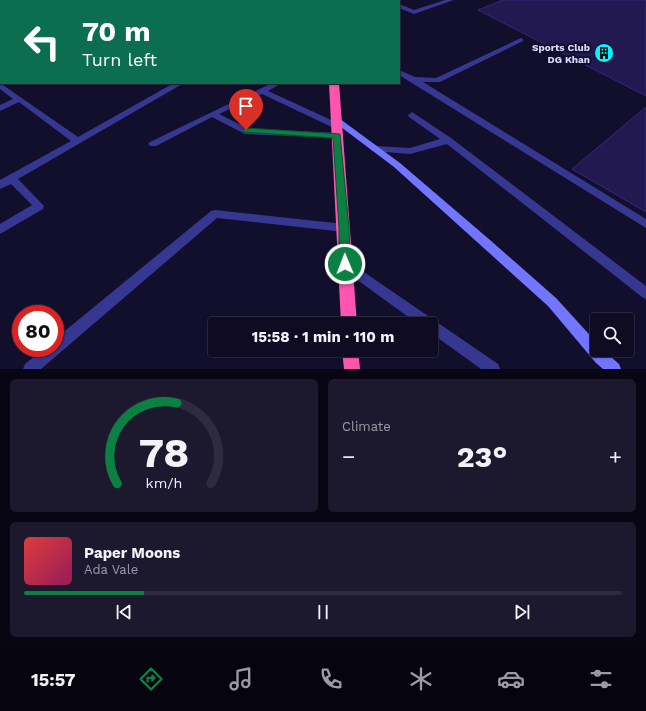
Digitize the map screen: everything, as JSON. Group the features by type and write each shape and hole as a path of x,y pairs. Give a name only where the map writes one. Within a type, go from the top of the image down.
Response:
{"highway":[{"path":"334,84 349,317"},
{"path":"351,357 352,369"}],"street":[{"path":"400,6 414,12 451,0"},
{"path":"413,79 437,80 521,40"},
{"path":"400,72 413,79 646,224"},
{"path":"0,185 178,84"},
{"path":"153,144 276,84"},
{"path":"0,86 77,141"},
{"path":"262,90 337,127 375,149 397,165 552,302 608,367"},
{"path":"0,108 19,99"},
{"path":"212,114 246,130 337,127"},
{"path":"412,115 448,140 646,293"},
{"path":"375,149 410,150 448,140"},
{"path":"0,230 39,206 11,178"},
{"path":"30,369 215,214 344,228"},
{"path":"345,264 419,317"},
{"path":"438,331 493,369"}],"building":[{"name":"Sports Club DG Khan","path":"503,0 646,0 646,96 478,10"},
{"path":"646,107 646,212 572,169"}],"place":[{"name":"Sports Club DG Khan","path":"604,53"}],"route":[{"path":"246,130 337,136 344,228 345,264"}]}
